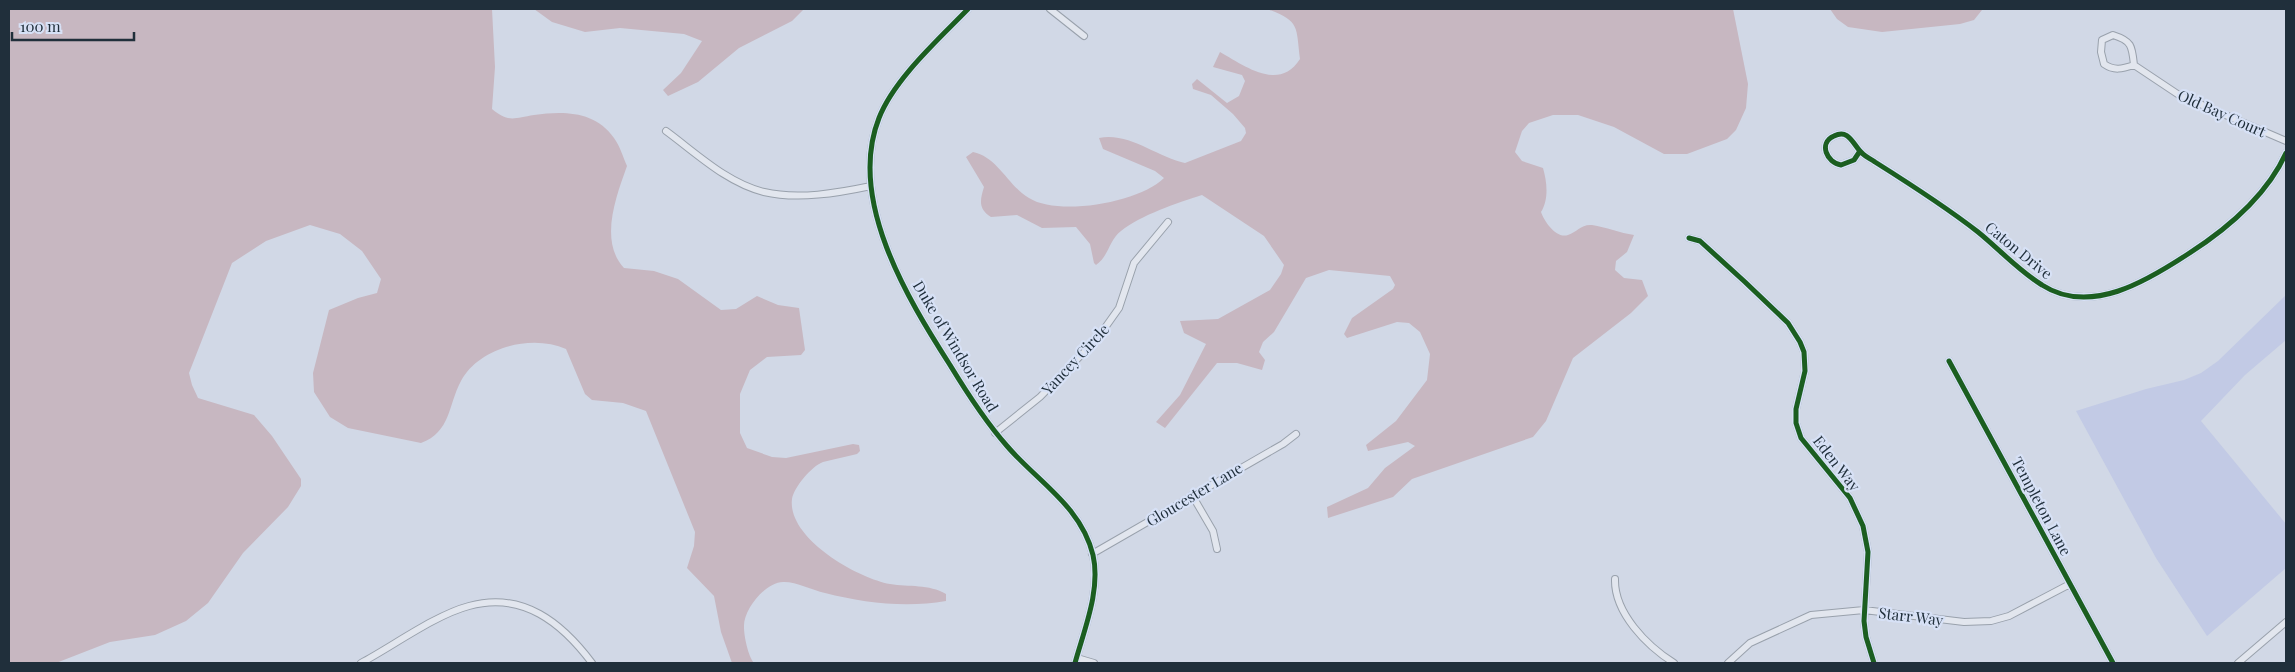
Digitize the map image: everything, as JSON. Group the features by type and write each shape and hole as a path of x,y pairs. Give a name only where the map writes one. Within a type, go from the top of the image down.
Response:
{"street":[{"name":"Duke of Windsor Road","path":"968,9 898,85 882,110 871,150 872,186 882,229 912,301 949,365 995,432 1015,455 1064,501 1078,520 1092,554 1095,570 1093,589 1076,661"},
{"path":"1050,9 1084,36"},
{"path":"2113,35 2126,40 2132,51 2134,66 2113,70 2104,64 2101,52 2102,40 2113,35"},
{"name":"Old Bay Court","path":"2134,66 2179,95 2286,141"},
{"path":"666,131 723,172 764,192 823,193 872,186"},
{"name":"Caton Drive","path":"1860,151 1854,160 1841,165 1831,162 1827,156 1826,148 1833,136 1841,134 1850,137 1860,151 1950,212 2043,286 2063,295 2089,297 2121,290 2142,281 2163,270 2219,232 2263,190 2286,153"},
{"name":"Yancey Circle","path":"995,432 1040,397 1097,339 1119,308 1134,263 1168,222"},
{"name":"Eden Way","path":"1689,238 1700,241 1745,282 1788,323 1800,342 1804,352 1804,371 1796,409 1796,423 1801,438 1850,498 1863,526 1868,552 1864,610 1866,638 1874,663"},
{"name":"Templeton Lane","path":"1949,361 2113,663"},
{"name":"Gloucester Lane","path":"1092,554 1283,444 1296,434"},
{"path":"1192,495 1213,531 1217,549"},
{"path":"1615,579 1615,589 1619,601 1631,622 1648,644 1674,663"},
{"name":"Starr Way","path":"1728,663 1750,643 1811,615 1864,610 1964,622 1991,621 2009,616 2070,584"},
{"path":"361,663 438,620 466,607 496,603 526,607 543,615 566,632 592,663"},
{"path":"2238,663 2286,622"},
{"path":"1076,661 1094,663"}],"shaded area":[{"path":"9,9 492,9 495,67 492,109 507,118 556,113 578,115 598,122 618,144 627,166 618,191 611,232 612,245 616,257 624,268 654,271 678,279 721,310 736,309 757,296 778,305 799,308 805,350 801,355 767,357 750,370 740,394 740,433 747,448 772,457 786,458 853,444 859,445 860,451 857,454 819,464 800,483 792,499 793,514 801,528 827,554 860,574 890,584 933,589 946,594 946,601 916,604 870,602 825,593 794,583 777,583 763,591 747,613 744,627 750,656 754,663 732,663 721,632 714,596 687,568 694,546 695,532 646,411 623,403 592,400 585,394 566,349 538,343 523,344 493,352 480,360 469,369 461,381 443,425 431,438 421,443 348,428 330,417 314,392 313,373 329,310 358,298 377,293 381,279 362,251 340,234 310,225 266,241 232,263 189,373 198,398 254,415 272,436 301,479 301,486 288,507 243,553 208,603 186,621 155,635 110,642 56,663 9,663"},
{"path":"534,9 804,9 792,21 739,48 698,82 668,96 663,90 681,73 702,41 684,34 620,28 585,32 552,22"},
{"path":"1267,9 1733,9 1748,84 1746,108 1736,130 1727,139 1687,154 1664,154 1614,127 1578,115 1553,115 1529,123 1522,131 1515,152 1522,161 1543,168 1546,190 1544,207 1541,212 1545,220 1555,232 1564,236 1588,225 1634,235 1627,252 1616,261 1615,270 1624,278 1642,280 1648,296 1631,313 1573,358 1546,421 1533,437 1412,479 1393,497 1328,518 1327,507 1368,488 1385,468 1415,446 1408,442 1368,451 1366,445 1396,421 1427,380 1430,354 1420,332 1409,323 1397,322 1347,338 1344,334 1352,318 1393,289 1395,285 1390,276 1329,270 1306,278 1274,332 1263,342 1259,352 1265,360 1262,370 1237,363 1217,363 1165,428 1156,422 1180,395 1206,344 1184,333 1180,321 1218,319 1270,290 1281,274 1284,265 1264,236 1202,195 1160,210 1129,225 1117,235 1104,257 1096,265 1090,244 1076,227 1042,228 1017,215 991,217 987,214 981,204 984,187 966,157 973,152 982,155 996,166 1022,193 1042,204 1079,206 1099,204 1119,200 1153,187 1164,178 1155,171 1103,149 1099,138 1110,137 1132,142 1185,163 1241,141 1246,133 1245,128 1233,114 1211,95 1193,89 1192,84 1197,79 1227,103 1239,96 1245,81 1242,75 1213,67 1220,52 1240,64 1262,73 1282,74 1292,69 1300,59 1297,32 1291,21 1286,17"},
{"path":"1830,9 1982,10 1974,20 1960,24 1882,32 1848,27 1837,19"},
{"path":"2286,295 2286,340 2245,375 2201,421 2286,524 2286,568 2207,636 2156,558 2076,411 2146,389 2184,380 2201,373 2218,361"}],"cycle path":[{"path":"968,9 906,74 886,103 879,118 871,149 871,181 876,214 886,247 916,310 970,396 991,427 1007,446 1069,508 1087,538 1093,555 1095,582 1090,610 1075,663"},
{"path":"1860,151 1854,160 1841,165 1828,157 1825,148 1826,143 1834,136 1839,134 1848,136 1864,155 1966,223 2017,267 2042,285 2060,294 2079,297 2098,296 2136,284 2155,275 2203,244 2231,222 2257,197 2278,168 2286,153"},
{"path":"1689,238 1700,241 1745,282 1788,323 1800,342 1804,352 1805,371 1796,409 1796,423 1801,438 1850,498 1863,526 1868,552 1864,621 1866,637 1874,663"},
{"path":"1949,361 2113,663"}]}
